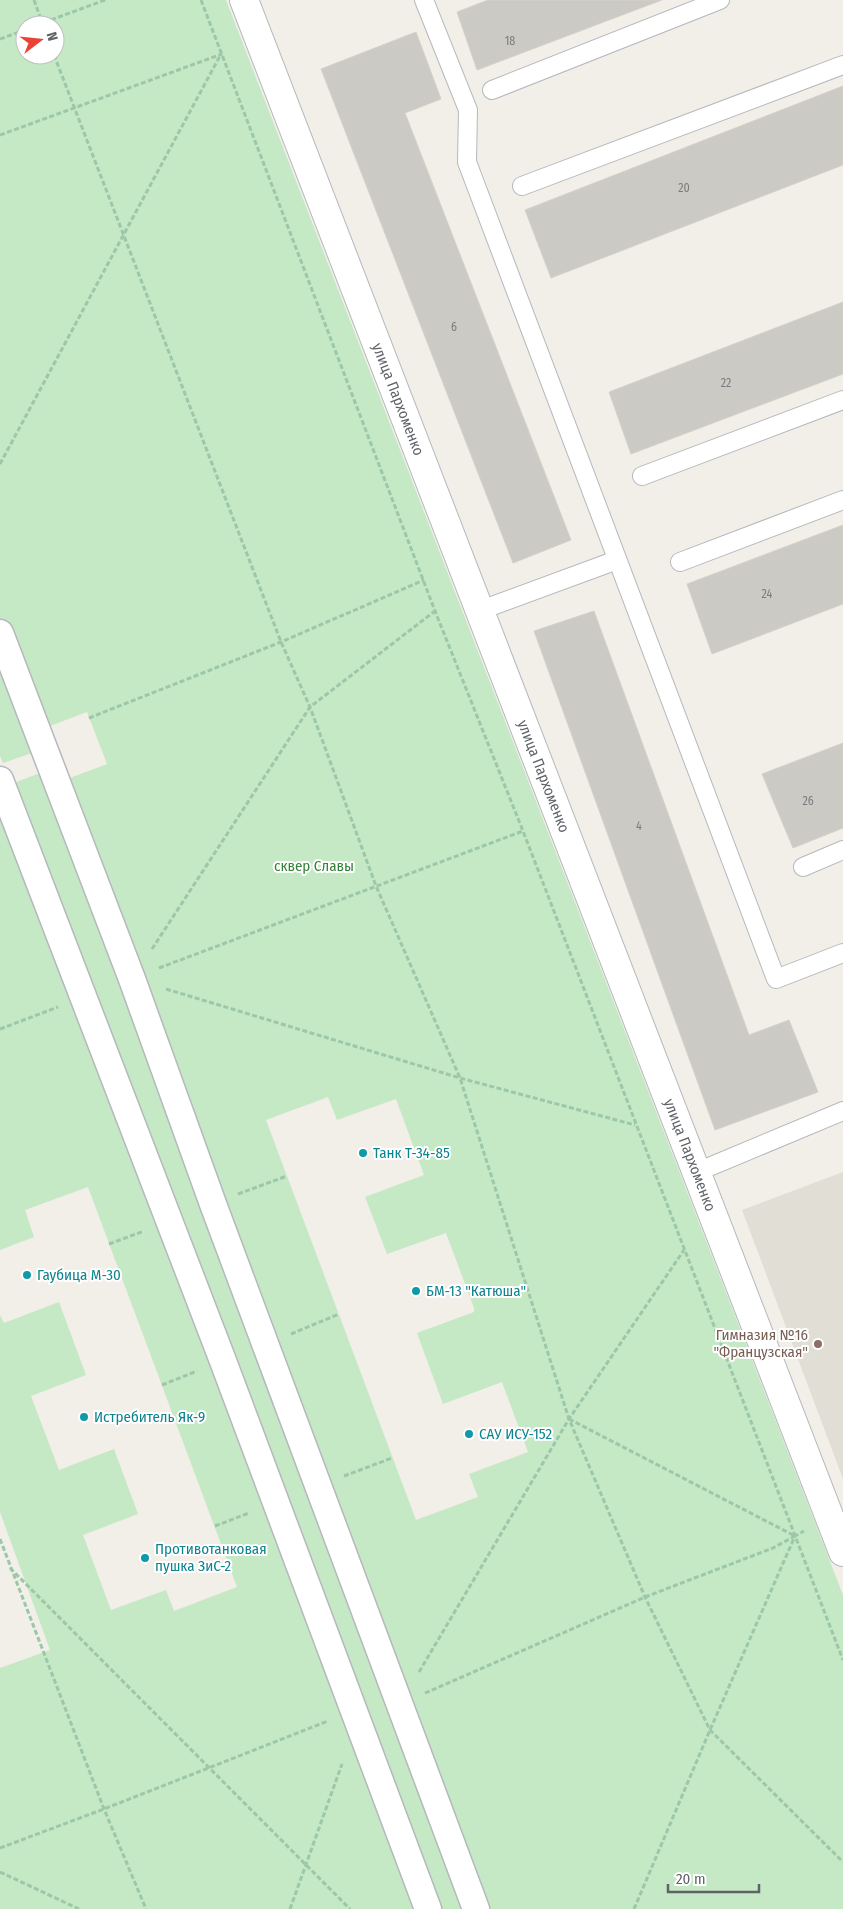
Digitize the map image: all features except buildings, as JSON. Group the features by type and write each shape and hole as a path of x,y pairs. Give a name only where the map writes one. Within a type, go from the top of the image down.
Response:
{"street":[{"name":"улица Пархоменко","path":"244,0 843,1552"},
{"path":"0,633 132,979 213,1204 476,1909"},
{"path":"0,780 84,997 428,1909"}],"lane":[{"path":"424,0 468,110 467,162 776,979 843,953"},
{"path":"492,90 720,0"},
{"path":"522,186 843,65"},
{"path":"642,476 843,400"},
{"path":"680,562 843,500"},
{"path":"481,610 617,560"},
{"path":"803,867 843,850"},
{"path":"697,1172 843,1112"}],"path":[{"path":"34,0 40,15"},
{"path":"65,15 105,0"},
{"path":"201,0 435,612 523,831 843,1660"},
{"path":"0,39 15,34"},
{"path":"0,135 222,54"},
{"path":"0,464 222,54"},
{"path":"58,65 282,642 310,707 376,886 460,1078 569,1420 645,1598 710,1730 843,1862"},
{"path":"89,718 282,642 424,580"},
{"path":"132,979 310,707 435,612"},
{"path":"132,979 523,831"},
{"path":"132,979 460,1078 636,1126"},
{"path":"0,1029 84,997"},
{"path":"400,1704 569,1420 684,1249"},
{"path":"569,1420 795,1536"},
{"path":"400,1704 645,1598 773,1548 830,1519"},
{"path":"634,1909 795,1536"},
{"path":"0,1539 104,1809 146,1909"},
{"path":"10,1568 350,1909"},
{"path":"0,1848 356,1715"},
{"path":"290,1909 356,1715"},
{"path":"0,1872 79,1909"}],"shaded area":[{"name":"Гимназия №16 \"Французская\"","path":"843,1172 843,1479 742,1210"}],"green space":[{"name":"сквер Славы","path":"0,0 226,0 843,1595 843,1909 0,1909 0,1668 50,1650 0,1512 0,1315 4,1323 59,1302 86,1375 31,1396 59,1470 114,1449 138,1514 83,1535 111,1610 166,1590 174,1611 237,1587 88,1187 25,1210 34,1237 0,1250 0,807 11,784 40,773 46,787 107,764 87,712 26,735 32,753 3,763 0,756","holes":["328,1097 337,1120 396,1099 424,1175 365,1197 387,1254 446,1233 474,1312 417,1333 443,1404 502,1382 528,1452 469,1474 478,1497 416,1520 266,1120"]}],"place":[{"name":"Танк Т-34-85","path":"363,1153"},
{"name":"Гаубица М-30","path":"27,1275"},
{"name":"БМ-13 \"Катюша\"","path":"416,1291"},
{"name":"Гимназия №16 \"Французская\"","path":"818,1344"},
{"name":"Истребитель Як-9","path":"84,1417"},
{"name":"САУ ИСУ-152","path":"469,1434"},
{"name":"Противотанковая пушка ЗиС-2","path":"145,1558"}]}
